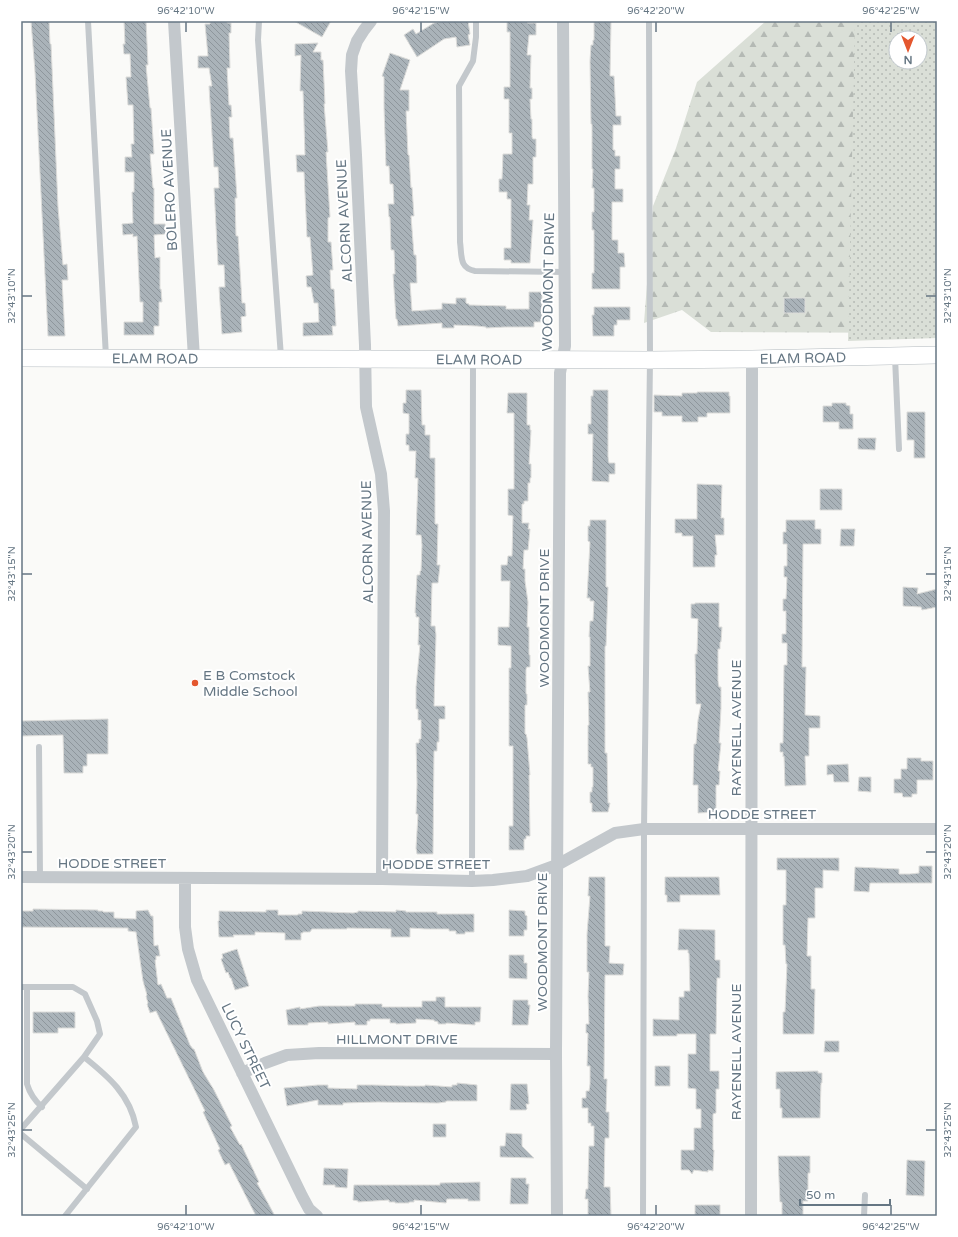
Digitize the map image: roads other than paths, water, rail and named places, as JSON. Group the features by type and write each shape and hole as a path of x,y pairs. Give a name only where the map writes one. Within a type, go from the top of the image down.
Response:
{"street":[{"name":"BOLERO AVENUE","path":"174,21 194,358"},
{"name":"ALCORN AVENUE","path":"371,21 357,41 352,55 351,71 356,155 366,407 381,474 384,511 382,879"},
{"name":"WOODMONT DRIVE","path":"557,1216 556,1054 560,373 565,346 563,21"},
{"name":"ELAM ROAD","path":"21,358 650,360 937,355"},
{"name":"RAYENELL AVENUE","path":"751,1216 752,359"},
{"name":"HODDE STREET","path":"21,877 493,880 527,876 557,865 615,833 644,829 937,829"},
{"name":"LUCY STREET","path":"185,878 185,927 190,957 197,980 302,1196 309,1209 317,1216"},
{"name":"HILLMONT DRIVE","path":"242,1073 288,1056 319,1054 556,1054"}],"lane":[{"path":"88,21 106,358"},
{"path":"259,21 258,40 281,358"},
{"path":"476,21 473,61 459,86 460,242 462,264 468,270 475,271 564,272"},
{"path":"643,1216 644,829 650,360 649,21"},
{"path":"895,355 899,449"},
{"path":"472,881 473,359"},
{"path":"39,746 40,877"},
{"path":"21,1129 42,1107 84,1057 100,1034 97,1021 85,994 73,987 24,987 27,1084 33,1098 42,1107"},
{"path":"65,1216 136,1128 134,1115 128,1102 107,1076 84,1057"},
{"path":"21,1134 87,1188"},
{"path":"864,1216 865,1195"}],"place":[{"name":"E B Comstock Middle School","path":"195,683"}]}
